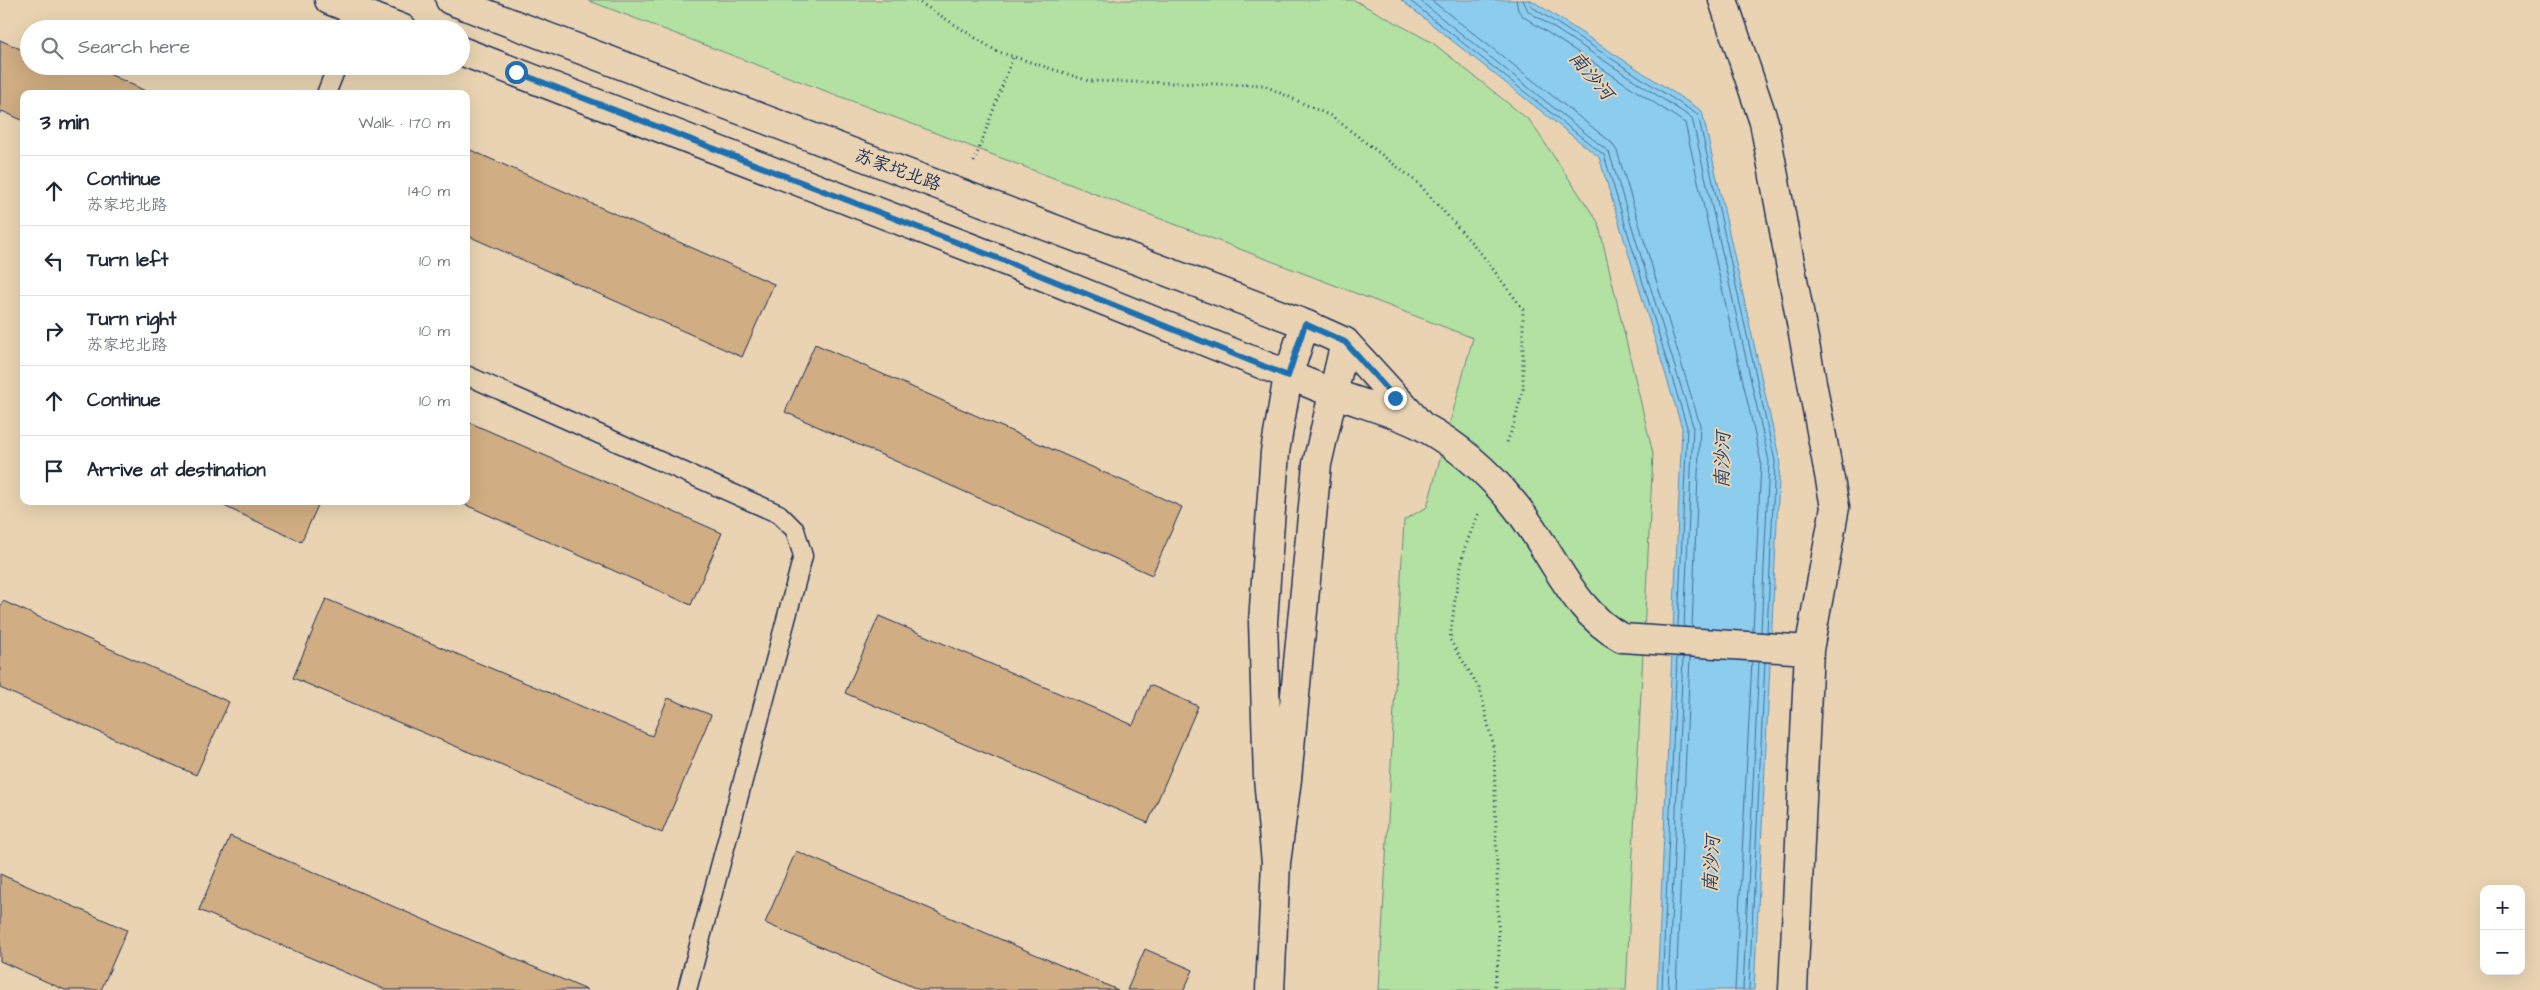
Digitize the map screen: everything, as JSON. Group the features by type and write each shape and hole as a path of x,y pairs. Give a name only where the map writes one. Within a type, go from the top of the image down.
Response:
{"street":[{"path":"329,0 356,20"},
{"name":"苏家坨北路","path":"450,0 1305,324 1345,342"},
{"path":"1723,0 1764,122 1835,507 1809,650 1793,990"},
{"path":"470,54 1005,261 1288,376 1420,425"},
{"path":"1276,863 1268,778 1263,622 1275,452 1288,376 1305,324"},
{"path":"1345,342 1420,425 1478,465 1514,503 1541,539 1587,612 1605,628 1622,638 1809,650"},
{"path":"1270,990 1276,863 1287,779 1317,464 1345,342"}],"lane":[{"path":"328,90 333,75"},
{"path":"470,377 779,514 795,530 803,556 687,990"}],"path":[{"path":"962,194 1013,57"}],"green space":[{"path":"587,0 1354,0 1433,43 1530,121 1598,222 1653,454 1626,990 1379,990 1404,520 1427,507 1473,338"}],"water":[{"name":"南沙河","path":"1401,0 1531,0 1702,111 1780,461 1754,990 1657,990 1682,428 1599,157"}],"building":[{"path":"0,40 20,49 20,75 111,75 143,90 20,90 20,119 2,111 0,115"},
{"path":"470,150 774,284 742,357 470,237"},
{"path":"815,344 1182,507 1152,575 785,412"},
{"path":"470,423 722,533 691,605 466,505 470,505"},
{"path":"222,505 318,505 301,542"},
{"path":"326,599 652,736 668,698 711,715 662,833 293,678"},
{"path":"3,601 229,702 196,775 0,688 0,607"},
{"path":"879,616 1133,725 1150,685 1198,706 1148,823 845,693"},
{"path":"230,836 587,990 386,990 199,910"},
{"path":"796,851 1118,990 920,990 765,923"},
{"path":"0,874 127,930 101,990 65,990 0,961"},
{"path":"1145,949 1193,970 1184,990 1127,990"}],"route":[{"path":"516,72 1005,261 1288,376 1305,324 1345,342 1395,398"}]}
